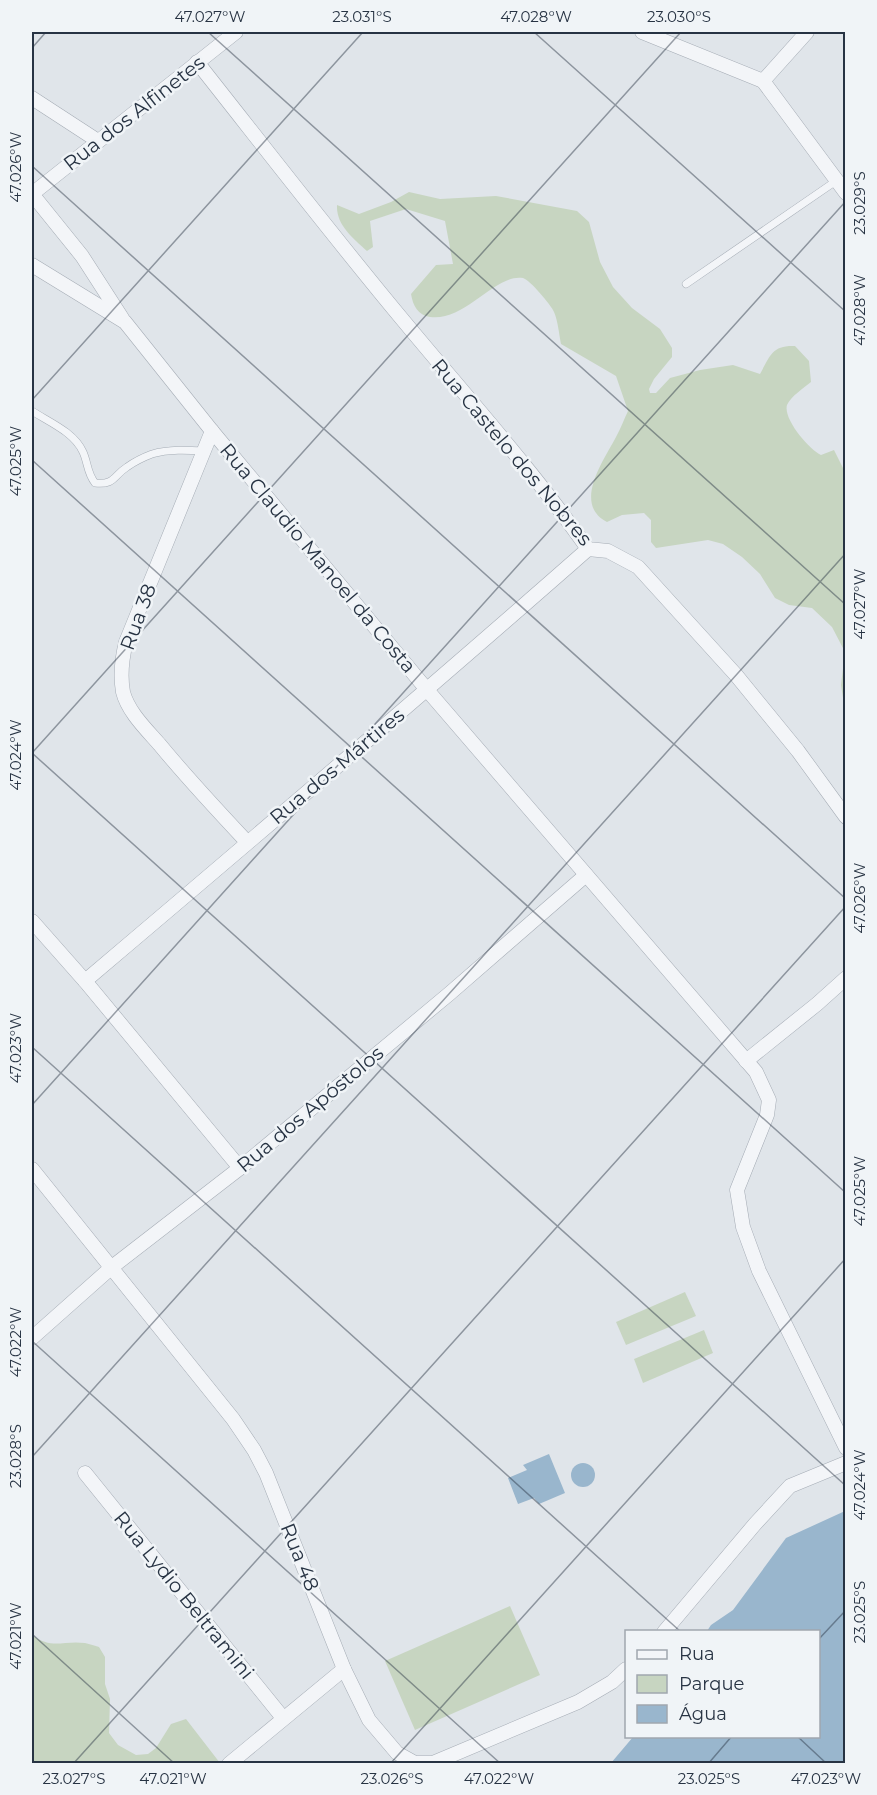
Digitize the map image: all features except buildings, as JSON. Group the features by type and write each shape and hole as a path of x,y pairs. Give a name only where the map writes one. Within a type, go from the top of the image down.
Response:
{"street":[{"name":"Rua dos Alfinetes","path":"32,194 236,32"},
{"path":"642,32 763,81 846,194"},
{"path":"763,81 807,32"},
{"name":"Rua Castelo dos Nobres","path":"197,62 327,228 531,473 588,549 608,551 638,567 736,675 798,751 846,817"},
{"path":"32,98 98,141"},
{"path":"32,194 82,256 125,322"},
{"name":"Rua Claudio Manoel da Costa","path":"32,265 125,322 212,431 428,690 756,1072 769,1100 767,1115 737,1190 743,1227 759,1271 841,1427"},
{"name":"Rua 38","path":"212,431 126,642 122,661 122,680 124,694 138,720 194,787 247,842"},
{"name":"Rua dos Mártires","path":"85,981 428,690 588,549"},
{"name":"Rua dos Apóstolos","path":"32,1338 112,1268 240,1168 440,1001 586,875"},
{"path":"32,921 85,981 240,1168"},
{"path":"746,1061 818,1004 846,978"},
{"name":"Rua 48","path":"32,1169 233,1419 254,1450 266,1473 344,1669 369,1720 397,1753 415,1763 433,1763 578,1702 612,1682 625,1671"},
{"path":"841,1427 846,1448"},
{"path":"666,1630 790,1486 846,1464"},
{"name":"Rua Lydio Beltramini","path":"85,1473 283,1718"},
{"path":"229,1764 344,1669"}],"lane":[{"path":"687,284 836,181"},
{"path":"32,411 76,439 83,453 89,476 95,483 104,484 112,481 125,468 152,454 179,450 204,451"}],"green space":[{"path":"409,192 440,199 496,196 577,211 589,222 600,262 613,287 632,308 660,329 672,348 672,357 654,379 649,389 650,393 656,393 670,378 700,370 733,365 760,374 769,357 776,350 781,347 795,346 809,361 811,382 787,405 789,418 798,433 816,452 821,455 834,450 845,472 845,652 832,627 812,608 789,605 775,598 760,574 742,557 723,544 708,540 656,548 651,542 651,520 644,513 622,515 607,522 597,514 592,504 591,493 594,481 628,411 616,376 561,344 554,312 535,288 523,278 513,278 502,283 468,306 443,317 430,317 419,312 411,294 436,265 453,264 445,221 406,209 370,221 373,247 367,251 346,231 337,212 337,205 359,214 391,202"},
{"path":"845,652 845,700 841,685"},
{"path":"685,1292 696,1316 626,1345 616,1322"},
{"path":"704,1330 713,1353 643,1383 634,1359"},
{"path":"510,1606 540,1675 415,1730 385,1661"},
{"path":"32,1635 46,1642 77,1642 99,1647 105,1657 105,1684 110,1699 109,1733 118,1745 136,1755 148,1754 156,1748 171,1724 186,1719 220,1763 32,1763"}],"water":[{"path":"549,1454 565,1493 539,1504 534,1498 518,1504 508,1478 527,1470 523,1465"},
{"path":"583,1463 591,1467 595,1475 591,1483 583,1487 575,1483 571,1475 575,1467"},
{"path":"845,1511 845,1763 611,1763 632,1738 820,1738 820,1630 708,1630 711,1625 733,1610 786,1538"}]}
